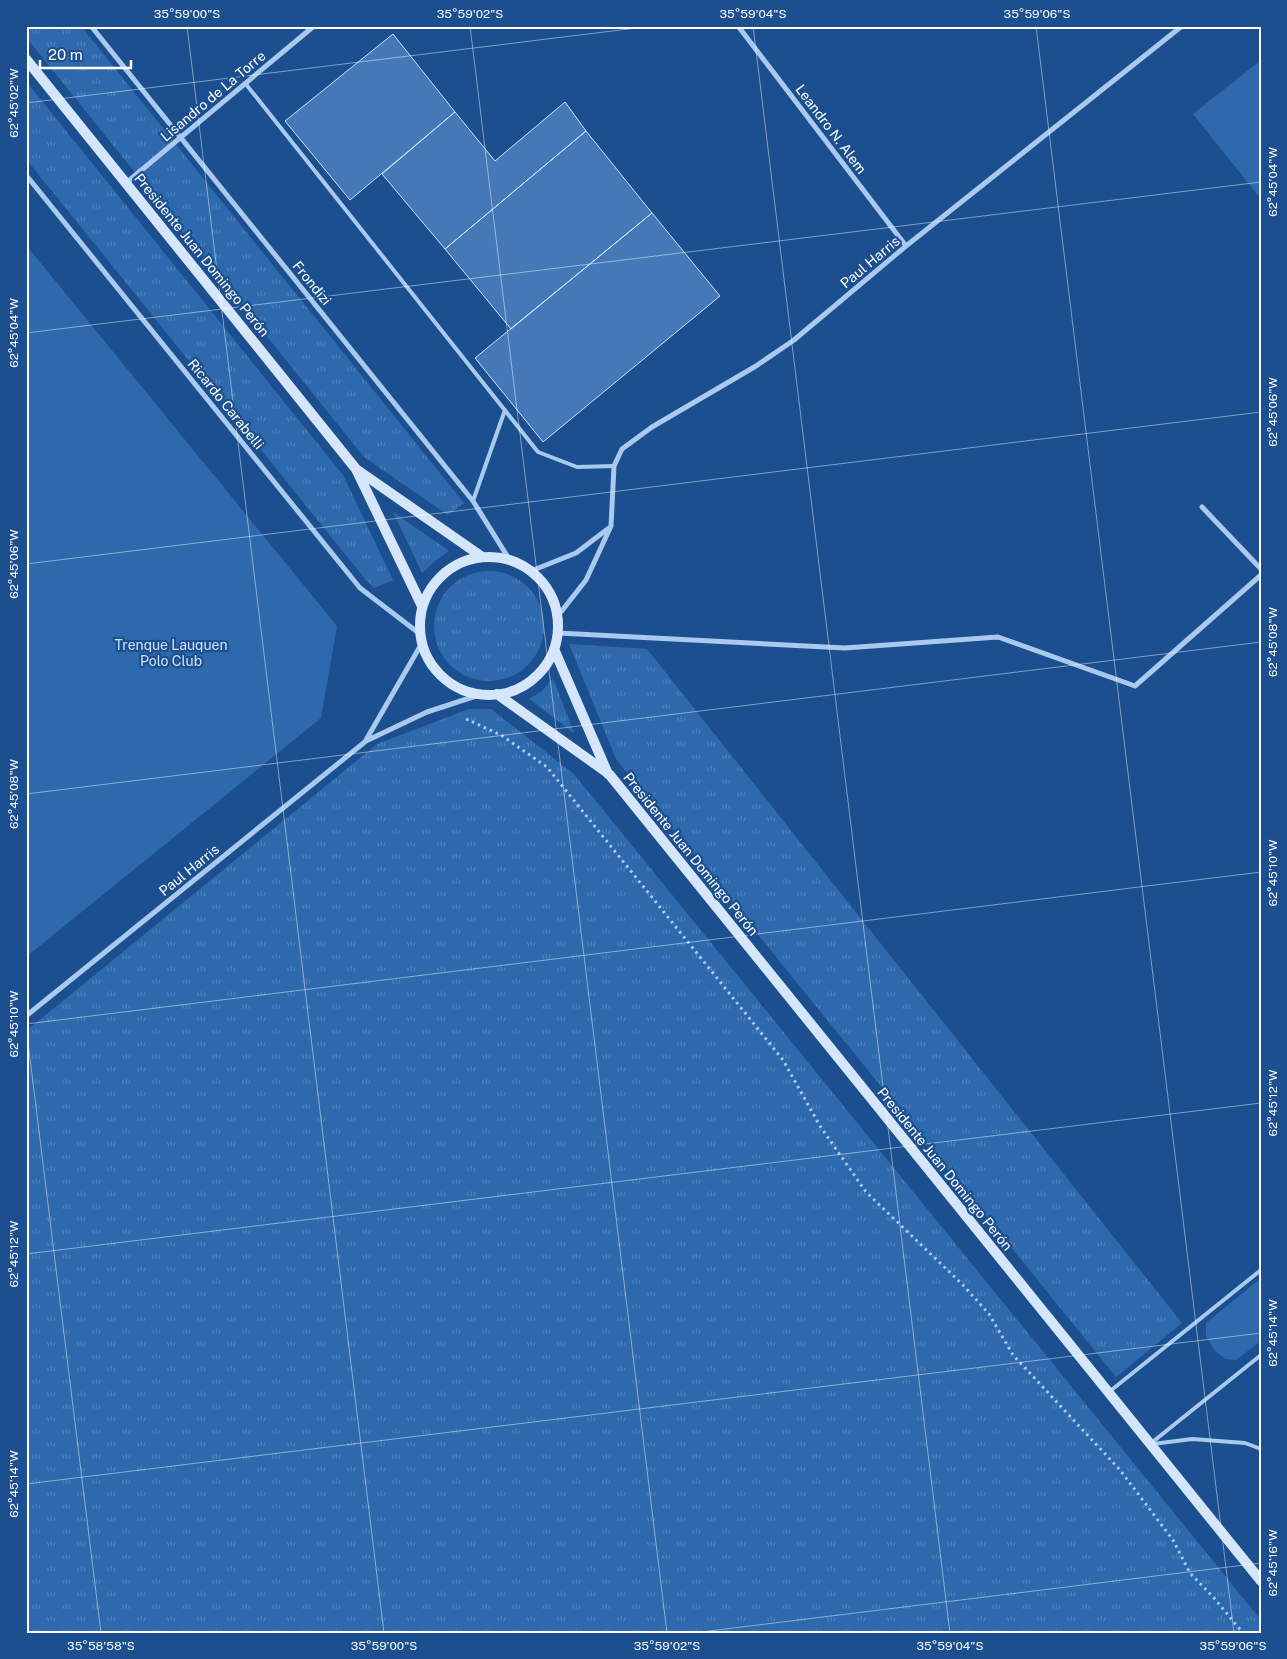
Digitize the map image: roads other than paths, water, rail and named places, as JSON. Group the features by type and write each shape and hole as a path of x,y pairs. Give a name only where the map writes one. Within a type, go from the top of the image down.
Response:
{"main road":[{"name":"Presidente Juan Domingo Perón","path":"26,58 356,469 422,606"},
{"name":"Presidente Juan Domingo Perón","path":"356,469 480,556"},
{"path":"480,556 495,556 509,559 531,571 544,584 552,599 557,617 558,633 554,649 546,666 532,680 516,690 498,694 479,695 460,689 442,678 430,662 421,639 420,620 422,606 430,588 444,573 461,562 480,556"},
{"name":"Presidente Juan Domingo Perón","path":"554,649 609,774 1261,1581"},
{"name":"Presidente Juan Domingo Perón","path":"498,694 609,774"}],"street":[{"name":"Frondizi","path":"91,26 473,501 509,559"},
{"name":"Lisandro de La Torre","path":"126,183 314,26"},
{"name":"Leandro N. Alem","path":"738,26 906,246"},
{"name":"Paul Harris","path":"557,617 586,580 611,526 614,466 622,449 652,427 756,366 794,340 906,246 1182,26"},
{"name":"Ricardo Carabelli","path":"26,174 360,588 421,639"},
{"path":"1202,507 1261,569"},
{"path":"531,571 576,554 611,526"},
{"path":"558,633 844,648 998,637 1135,686 1261,575"},
{"name":"Paul Harris","path":"366,741 421,639"},
{"name":"Paul Harris","path":"26,1016 366,741 427,712 479,695"}],"lane":[{"path":"244,83 538,452 577,467 614,466"},
{"path":"473,501 505,410"},
{"path":"1108,1393 1261,1270"},
{"path":"1150,1444 1261,1355"},
{"path":"1150,1444 1192,1439 1244,1443 1261,1449"}],"park label":[{"name":"Trenque Lauquen Polo Club","path":"171,654"}]}
